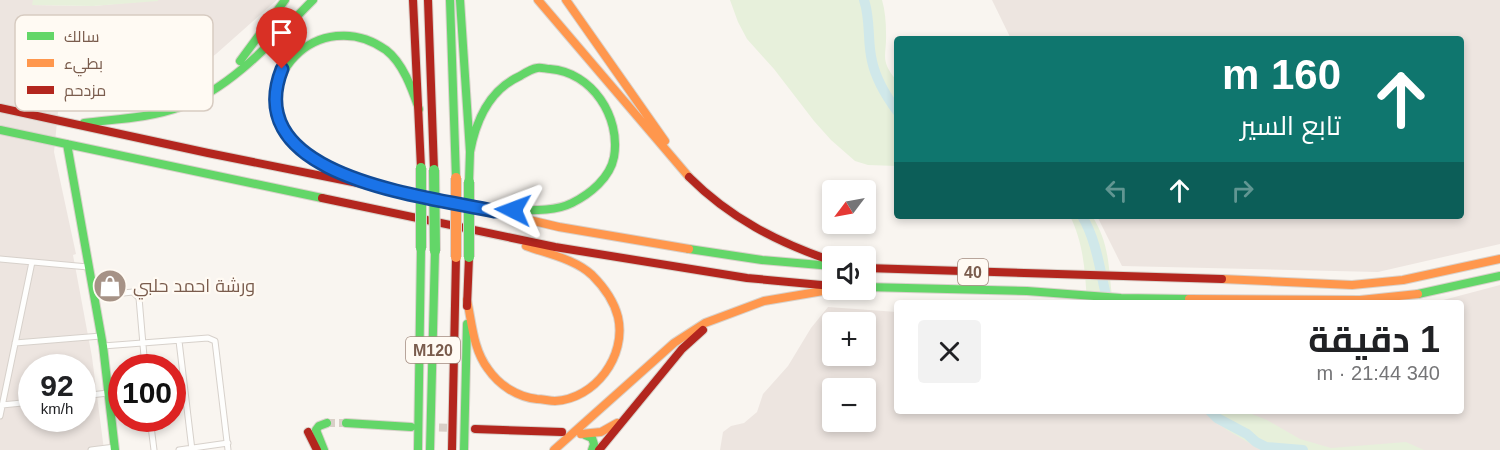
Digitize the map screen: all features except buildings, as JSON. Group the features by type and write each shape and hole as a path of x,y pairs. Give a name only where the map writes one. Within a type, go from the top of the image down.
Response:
{"main road":[{"path":"215,87 247,54 285,0"},
{"path":"215,87 237,71 313,0"},
{"path":"413,0 421,168 418,450"},
{"name":"M120","path":"428,0 435,250 430,450"},
{"name":"M120","path":"450,0 456,178 452,450"},
{"path":"460,0 470,152 470,257 464,450"},
{"path":"538,0 706,192 743,221 822,258"},
{"path":"566,0 681,166"},
{"path":"367,184 313,159 287,135 281,125 276,102 278,80 287,60 301,45 323,35 339,32 363,36 378,44 396,61 409,83 419,109"},
{"path":"470,152 472,137 492,97 514,76 530,70 560,69 580,77 604,100 612,115 616,131 616,145 612,161 605,177 586,196 570,204 552,208 494,211"},
{"path":"0,108 494,211 559,227 692,250 762,260 822,265"},
{"path":"73,124 166,111"},
{"path":"0,130 555,247 747,278 822,287"},
{"path":"67,144 102,341 108,393"},
{"path":"555,247 559,227"},
{"path":"467,300 475,342 481,357 497,379 519,394 543,401 571,399 602,380 610,367 619,344 619,318 612,299 601,283 571,261 504,236"},
{"name":"40","path":"876,268 1120,275 1352,285 1403,280 1500,259"},
{"path":"1475,266 1479,281"},
{"name":"40","path":"876,287 1027,291 1121,298 1360,300 1423,293 1500,276"},
{"path":"554,450 674,343 705,323 764,301 822,290"},
{"path":"599,450 682,349 698,333 723,315"},
{"path":"592,450 594,444 591,436 581,434 607,430 635,407"},
{"path":"324,450 316,429 327,423"},
{"path":"346,423 411,427"},
{"path":"475,429 562,432"},
{"path":"113,432 115,449"},
{"path":"308,432 317,450"}],"street":[{"path":"0,259 88,267"},
{"path":"0,416 3,382 15,343 32,262"},
{"path":"94,296 133,292 139,298 143,354"},
{"path":"15,343 102,341 142,344 208,338 215,341 228,450"},
{"path":"179,341 191,449"},
{"path":"96,394 108,393"},
{"path":"2,405 18,403"},
{"path":"152,432 154,450"},
{"path":"179,450 228,443"},
{"path":"91,450 115,449"}],"shaded area":[{"path":"0,0 33,0 33,5 93,6 158,0 277,0 213,56 213,15 15,15 15,111 58,111 54,152 76,254 73,255 91,354 18,354 18,432 96,432 96,388 104,450 0,450"},
{"path":"992,0 1500,0 1500,244 1378,272 1122,266 1098,219 1464,219 1464,36 1010,36"},
{"path":"1500,285 1500,450 720,450 723,432 731,426 744,423 757,412 763,394 788,366 822,314 822,366 876,366 876,312 824,312 828,307 894,312 894,414 1464,414 1464,300 1443,300"}],"green space":[{"path":"33,0 158,1 93,6 32,5"},
{"path":"730,0 882,0 886,25 885,58 894,78 894,166 868,165 855,161 831,140 747,39"},
{"path":"1071,219 1094,219 1098,227 1106,248 1113,300 1087,300 1081,248"},
{"path":"1207,414 1252,414 1300,439 1331,448 1406,442 1424,450 1261,450 1227,430"}],"waterway":[{"path":"864,0 874,68 882,88 894,107"},
{"path":"1084,219 1095,248 1107,300"},
{"path":"1213,414 1266,447 1303,450"}],"tunnel":[{"path":"327,423 346,423"},
{"path":"427,427 456,428"}],"traffic: fast":[{"path":"240,61 285,0"},
{"path":"213,90 252,61 313,0"},
{"path":"450,0 456,178"},
{"path":"460,0 470,152 469,182"},
{"path":"350,176 316,161 303,152 282,122 277,97 282,75 295,56 314,43 336,36 361,38 392,55 406,77 419,109"},
{"path":"470,152 480,118 492,98 509,82 533,69 565,72 579,78 600,99 608,112 615,142 612,165 604,178 586,195 565,206 541,210 509,210"},
{"path":"84,123 133,118 167,111"},
{"path":"0,130 322,198"},
{"path":"67,144 103,346 115,450"},
{"path":"421,168 421,248"},
{"path":"434,170 435,251"},
{"path":"469,182 469,257"},
{"path":"418,450 421,248"},
{"path":"689,249 762,260 822,265"},
{"path":"430,450 435,251"},
{"path":"1418,294 1500,276"},
{"path":"876,287 1027,291 1121,298 1189,299"},
{"path":"464,450 467,324"},
{"path":"324,450 316,430 327,423"},
{"path":"346,423 411,427"},
{"path":"585,435 592,438 594,444 592,450"}],"traffic: slow":[{"path":"538,0 689,177"},
{"path":"566,0 665,141"},
{"path":"456,178 456,257"},
{"path":"467,205 559,227 689,249"},
{"path":"467,300 479,353 492,375 509,389 522,396 555,401 583,393 595,384 613,360 618,346 620,332 618,317 611,300 601,284 585,269 526,246"},
{"path":"1222,279 1352,285 1403,280 1500,259"},
{"path":"554,450 674,343 705,323 764,301 822,291"},
{"path":"1189,299 1360,300 1418,294"},
{"path":"581,434 601,432 617,423"}],"traffic: jam":[{"path":"413,0 421,168"},
{"path":"428,0 434,170"},
{"path":"0,108 467,205"},
{"path":"689,177 738,217 773,237 822,257"},
{"path":"322,198 555,247 747,278 822,285"},
{"path":"452,450 456,257"},
{"path":"467,306 469,257"},
{"path":"876,268 1222,279"},
{"path":"599,450 682,349 703,330"},
{"path":"475,429 562,432"},
{"path":"308,432 317,450"}],"place":[{"name":"ورشة احمد حلبي","path":"110,286"}],"route":[{"path":"282,69 276,92 281,125 299,148 313,159 367,184 494,211 513,210"}]}
